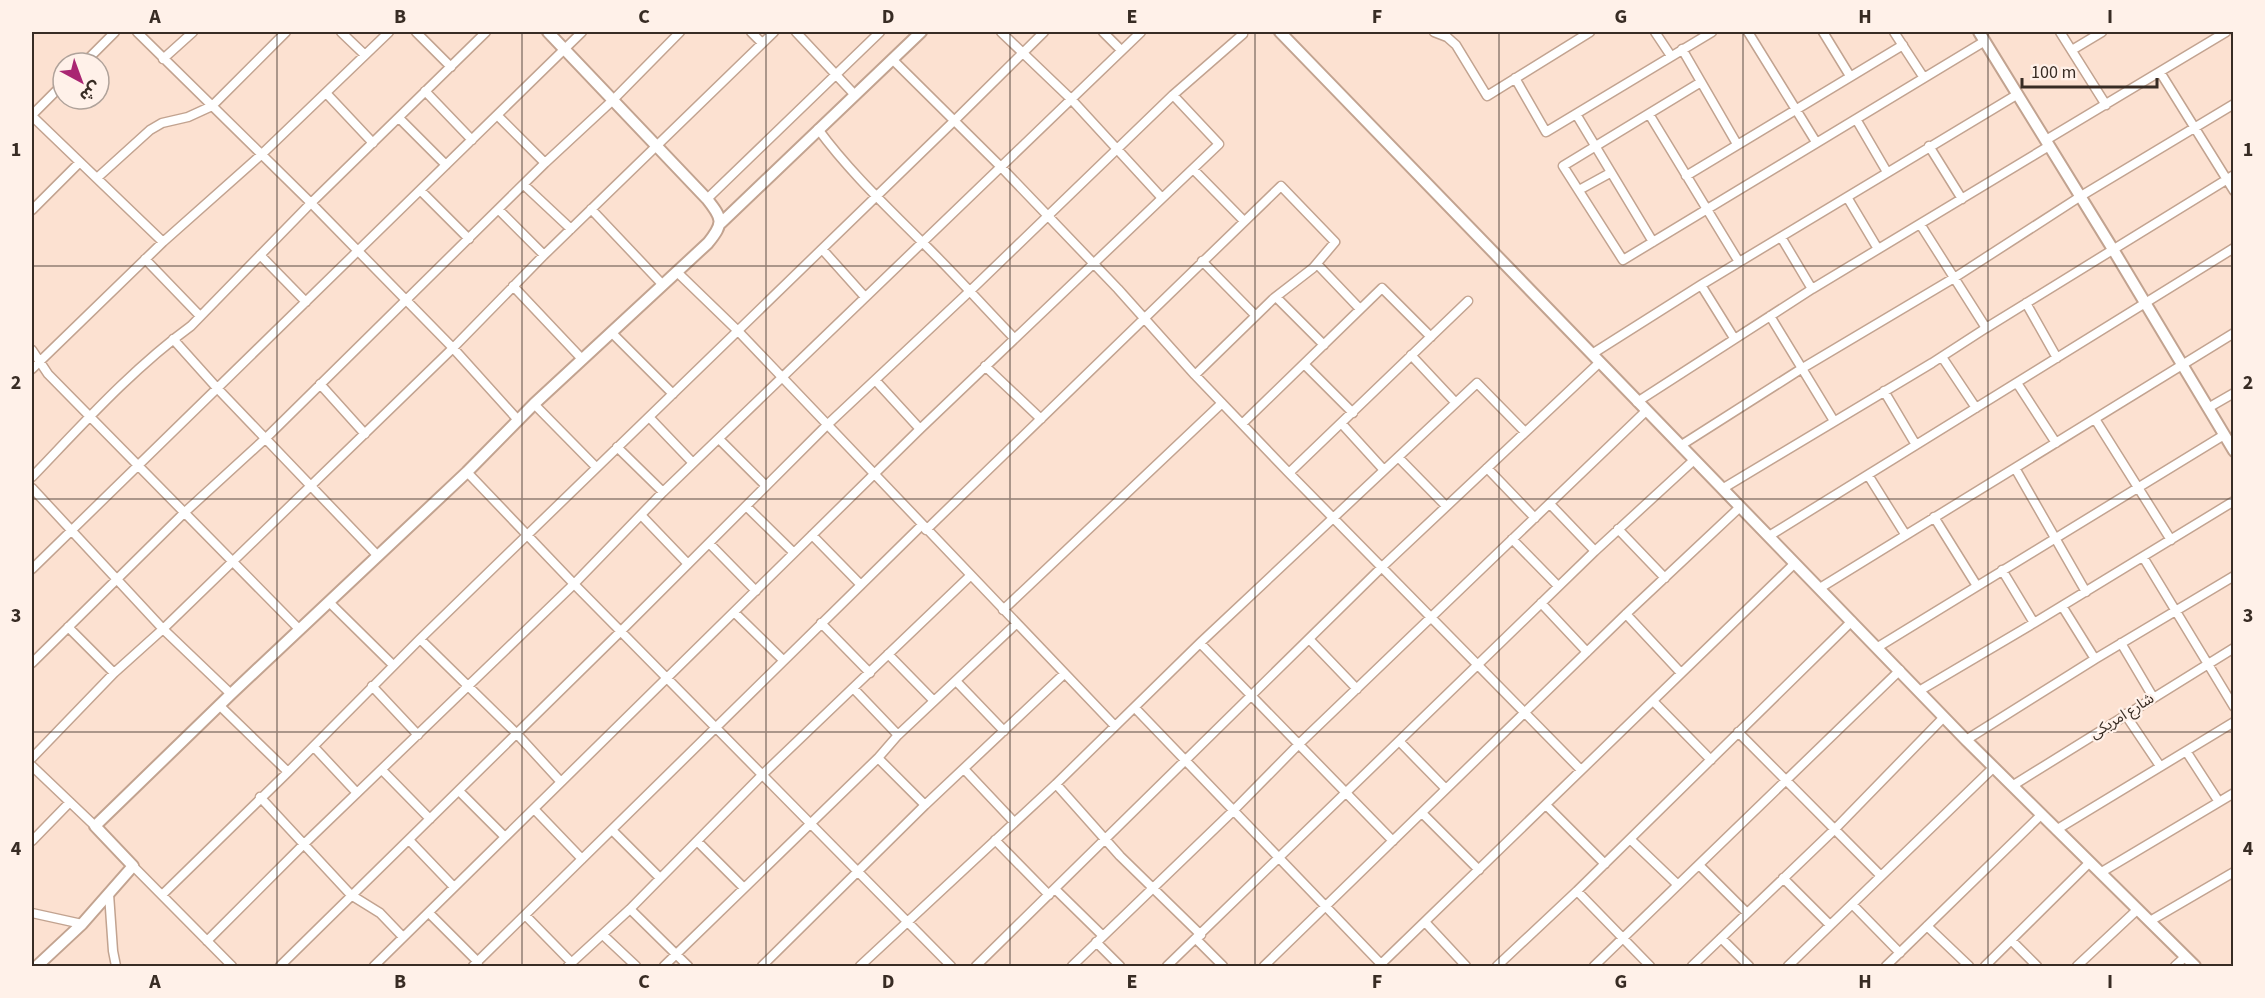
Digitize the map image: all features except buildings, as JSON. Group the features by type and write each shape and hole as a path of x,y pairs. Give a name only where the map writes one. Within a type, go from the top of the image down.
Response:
{"street":[{"path":"96,51 115,32"},
{"path":"137,32 311,203 453,348 518,420"},
{"path":"163,59 192,32"},
{"path":"97,178 150,130 162,123 188,117 212,106 286,32"},
{"path":"341,32 364,55"},
{"path":"32,369 145,259 262,154 388,32"},
{"path":"416,32 451,67"},
{"path":"32,477 90,416 200,316 311,203 486,32"},
{"path":"548,32 708,199 718,213 721,223"},
{"path":"32,569 582,32"},
{"path":"32,663 185,512 266,438 680,32"},
{"path":"751,32 762,43"},
{"path":"32,758 114,673 163,629 365,434 544,255 774,32"},
{"path":"796,32 854,94"},
{"path":"708,199 880,32"},
{"path":"95,826 219,705 466,472 534,404 708,243 719,230 721,223 921,32"},
{"path":"1001,32 1071,99 1162,198"},
{"path":"162,895 260,797 314,747 420,639 1044,32"},
{"path":"1103,32 1121,50"},
{"path":"207,941 304,844 574,584 663,492 1141,32"},
{"path":"1280,32 1637,402 1900,669 1966,740 2194,966"},
{"path":"1434,32 1447,37 1456,45 1487,96 1590,32"},
{"path":"1655,32 1671,56"},
{"path":"1515,78 1546,132 1712,32"},
{"path":"1748,32 1816,142"},
{"path":"1823,32 1850,76"},
{"path":"1894,32 1924,78"},
{"path":"2060,32 2106,105"},
{"path":"2072,50 2102,32"},
{"path":"1637,402 1812,289 1962,199 2106,105 2226,32"},
{"path":"280,966 410,840 827,425 876,381 1173,95 1243,34"},
{"path":"1701,82 1563,166 1623,260 1924,78 1983,34 2234,451"},
{"path":"1686,176 1903,45"},
{"path":"1682,49 1737,144"},
{"path":"892,59 1002,168 1289,473 1383,566 1581,770"},
{"path":"2160,72 2194,128 2230,177 2234,191"},
{"path":"426,91 472,140"},
{"path":"326,93 374,143"},
{"path":"976,966 1383,566 1525,432 1596,358 1701,285 2018,94"},
{"path":"374,966 920,429 1219,144 1173,95"},
{"path":"51,96 32,116 163,242"},
{"path":"1680,446 1801,369 1954,278 2081,196 2234,104"},
{"path":"1575,114 1653,242"},
{"path":"1649,114 1739,262"},
{"path":"497,115 545,163"},
{"path":"399,118 446,165"},
{"path":"1856,119 1887,172"},
{"path":"818,129 874,196 923,242 1014,338"},
{"path":"1929,146 1962,199"},
{"path":"32,210 80,162"},
{"path":"1193,169 1244,221"},
{"path":"1579,190 1610,173"},
{"path":"1722,489 1942,357 2230,177"},
{"path":"524,185 571,229"},
{"path":"429,913 476,964 820,623 1041,419 1281,186 1335,242 1317,264 1256,315 1195,375"},
{"path":"421,191 469,239"},
{"path":"1846,197 1878,249"},
{"path":"591,209 663,285"},
{"path":"499,210 544,255"},
{"path":"1920,224 1986,328"},
{"path":"1781,237 1812,289"},
{"path":"822,249 865,297"},
{"path":"1769,536 2144,303 2232,252"},
{"path":"260,255 306,302"},
{"path":"145,259 200,316"},
{"path":"1202,261 1256,315"},
{"path":"1317,264 1360,309"},
{"path":"677,272 738,331 1115,726"},
{"path":"1701,285 1734,338"},
{"path":"513,286 582,359"},
{"path":"1242,424 1382,288 1431,336"},
{"path":"1276,297 1324,345"},
{"path":"1289,473 1468,300"},
{"path":"2026,303 2057,358"},
{"path":"1770,316 1834,421"},
{"path":"611,332 673,394"},
{"path":"1820,588 2234,333"},
{"path":"173,339 377,555"},
{"path":"32,350 48,374 300,630"},
{"path":"1411,356 1455,402"},
{"path":"1942,357 1976,408"},
{"path":"1304,364 1353,413"},
{"path":"985,366 1041,419"},
{"path":"876,381 920,429"},
{"path":"2017,382 2056,443"},
{"path":"860,966 1056,784 1200,643 1477,383 1525,432"},
{"path":"320,384 365,434"},
{"path":"1884,391 1916,445"},
{"path":"2208,408 2234,393"},
{"path":"1003,610 1222,403"},
{"path":"534,404 596,467"},
{"path":"1072,966 1299,744 1646,411"},
{"path":"650,417 693,463"},
{"path":"2095,419 2171,540"},
{"path":"1342,424 1383,470"},
{"path":"1878,647 2224,435"},
{"path":"719,439 766,486"},
{"path":"617,447 663,492"},
{"path":"1398,457 1446,506"},
{"path":"1167,966 1280,859 1540,603 1694,460"},
{"path":"1487,468 1535,518"},
{"path":"2014,468 2086,592"},
{"path":"466,472 951,966"},
{"path":"1868,475 1905,534"},
{"path":"32,488 70,532 163,629 231,694"},
{"path":"1919,691 2234,501"},
{"path":"1550,504 1595,551"},
{"path":"746,506 794,553"},
{"path":"1264,966 1327,907 1524,712 1740,507"},
{"path":"641,515 688,564"},
{"path":"1934,517 1977,586"},
{"path":"1618,529 1665,578"},
{"path":"812,536 861,585"},
{"path":"1512,539 1558,586"},
{"path":"710,543 756,591"},
{"path":"2143,557 2234,707"},
{"path":"1135,708 1380,965 1795,562"},
{"path":"2002,570 2034,623"},
{"path":"525,916 570,965 630,909 762,775 970,576"},
{"path":"1966,740 2121,643 2234,576"},
{"path":"329,602 393,666"},
{"path":"1540,603 1587,652"},
{"path":"2062,606 2095,659"},
{"path":"735,613 783,660"},
{"path":"1626,614 1681,673"},
{"path":"1497,966 1605,864 1852,621"},
{"path":"820,623 870,673"},
{"path":"664,966 878,758 898,735 1016,624"},
{"path":"68,627 114,673"},
{"path":"420,639 469,685 561,782"},
{"path":"1310,640 1357,689"},
{"path":"1200,643 1393,841"},
{"path":"2121,643 2153,697"},
{"name":"شارع امريكى","path":"2012,786 2234,648"},
{"path":"888,654 934,701"},
{"path":"1594,966 1900,669"},
{"path":"762,966 925,805 1064,674"},
{"path":"956,681 1004,731"},
{"path":"372,686 418,735"},
{"path":"854,688 898,735"},
{"path":"1653,701 1711,760"},
{"path":"219,705 288,772"},
{"path":"2125,714 2160,766"},
{"path":"1692,966 1835,829 1944,717"},
{"path":"2056,830 2234,722"},
{"path":"1738,732 1881,876"},
{"path":"1400,741 1446,789"},
{"path":"314,747 357,793"},
{"path":"2186,751 2218,802"},
{"path":"878,758 925,805"},
{"path":"32,766 95,826 232,966"},
{"path":"1788,966 1994,767"},
{"path":"964,769 1014,822"},
{"path":"382,770 430,819"},
{"path":"1056,784 1223,966"},
{"path":"459,791 505,837"},
{"path":"2100,873 2234,793"},
{"path":"260,797 351,895 380,913 403,937"},
{"path":"32,841 70,802"},
{"path":"1546,805 1605,864"},
{"path":"534,809 582,859"},
{"path":"1422,813 1479,870"},
{"path":"1886,966 2041,815"},
{"path":"612,830 660,878"},
{"path":"1630,839 1678,885"},
{"path":"410,840 454,887"},
{"path":"995,840 1099,939 1120,966"},
{"path":"697,841 744,888"},
{"path":"1985,966 2089,863"},
{"path":"1699,865 1747,913"},
{"path":"37,966 82,924 133,866"},
{"path":"2150,921 2234,872"},
{"path":"1783,878 1830,925"},
{"path":"1577,891 1650,966"},
{"path":"109,894 116,966"},
{"path":"1852,904 1900,953"},
{"path":"630,909 688,966"},
{"path":"2078,966 2138,909"},
{"path":"32,913 82,924"},
{"path":"1425,922 1466,966"},
{"path":"1927,926 1969,966"},
{"path":"603,935 636,966"},
{"path":"1721,938 1749,966"},
{"path":"2012,941 2037,966"},
{"path":"2175,966 2185,957"}]}
